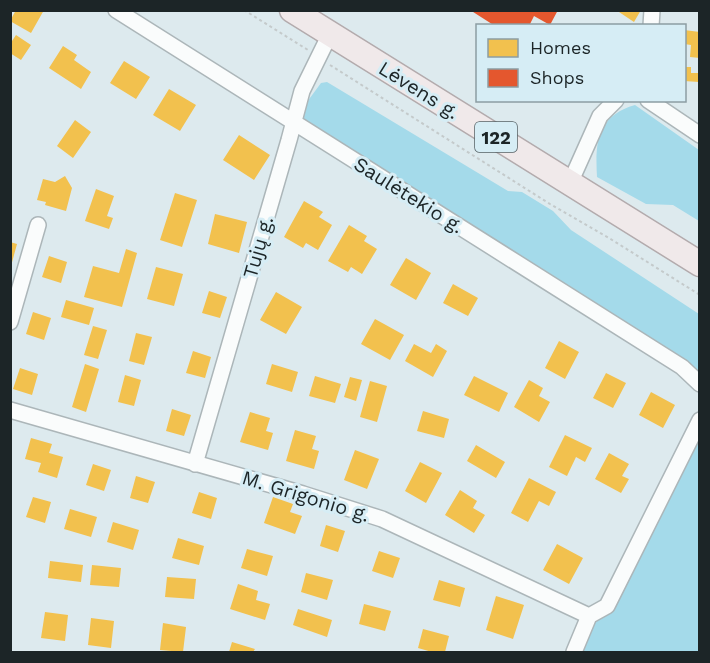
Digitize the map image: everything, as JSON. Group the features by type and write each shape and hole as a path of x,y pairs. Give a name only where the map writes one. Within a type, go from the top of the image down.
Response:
{"main road":[{"name":"Lėvens g.","path":"292,10 699,264"}],"street":[{"name":"Saulėtekio g.","path":"116,10 682,367 699,384"},
{"name":"Tujų g.","path":"195,464 302,91 330,34"},
{"path":"570,183 600,116 614,102"},
{"path":"651,102 699,135"},
{"path":"10,322 38,225"},
{"name":"M. Grigonio g.","path":"10,410 382,519 588,616"},
{"path":"574,652 588,616 607,606 699,420"}],"path":[{"path":"244,10 540,198 699,295"}],"shaded area":[{"path":"327,82 508,191 522,192 553,211 571,230 699,314 699,384 293,121 321,83"},
{"path":"635,105 699,150 699,221 673,205 646,204 597,177 597,153 601,132 613,116"},
{"path":"699,420 699,652 574,652 575,645 607,606"}],"building: Homes":[{"path":"16,10 44,10 31,33 10,21"},
{"path":"616,10 641,10 634,22"},
{"path":"686,30 700,32 700,58 690,57 691,45 686,44"},
{"path":"16,35 31,45 21,60 10,53 10,44"},
{"path":"63,46 77,55 74,60 91,72 81,89 49,68"},
{"path":"124,61 150,77 136,99 110,83"},
{"path":"686,67 691,67 691,73 700,73 699,82 686,81"},
{"path":"169,89 196,105 180,131 153,115"},
{"path":"75,120 91,132 73,158 57,146"},
{"path":"239,135 270,155 254,180 223,160"},
{"path":"65,176 72,188 66,211 45,205 46,202 37,200 43,179 55,182"},
{"path":"96,189 114,196 107,216 113,218 109,229 85,221"},
{"path":"175,193 197,200 182,247 160,240"},
{"path":"304,201 323,212 319,217 332,225 318,250 306,243 303,248 284,237"},
{"path":"215,214 247,222 239,253 208,244"},
{"path":"349,225 367,236 364,241 377,249 362,274 351,267 348,272 328,261"},
{"path":"10,242 17,244 11,266 10,266"},
{"path":"126,249 137,253 122,307 84,297 93,266 119,273"},
{"path":"49,256 67,262 61,283 42,277"},
{"path":"406,258 431,273 416,300 390,285"},
{"path":"156,267 183,274 174,306 147,299"},
{"path":"453,284 478,298 468,316 443,303"},
{"path":"209,291 227,297 220,318 202,313"},
{"path":"276,292 302,307 286,334 260,320"},
{"path":"66,300 94,308 89,325 61,317"},
{"path":"33,312 51,318 44,340 26,334"},
{"path":"375,319 404,335 390,360 361,344"},
{"path":"93,326 107,330 98,359 84,355"},
{"path":"136,333 152,337 144,365 129,361"},
{"path":"559,341 579,352 565,379 545,368"},
{"path":"414,344 431,353 436,344 447,351 433,377 405,361"},
{"path":"193,351 211,357 205,378 186,373"},
{"path":"85,364 99,369 86,412 72,407"},
{"path":"272,364 298,372 292,392 266,384"},
{"path":"20,368 38,374 32,395 13,389"},
{"path":"606,373 626,383 613,408 593,398"},
{"path":"125,375 141,380 134,406 118,402"},
{"path":"315,376 341,384 335,403 309,396"},
{"path":"474,376 508,393 499,412 464,395"},
{"path":"350,377 362,380 356,401 344,397"},
{"path":"529,380 543,388 539,396 550,402 539,422 514,407"},
{"path":"370,381 387,386 377,422 360,417"},
{"path":"651,392 675,405 663,428 639,415"},
{"path":"172,409 191,415 184,436 166,431"},
{"path":"423,411 449,419 444,438 417,431"},
{"path":"250,412 270,418 266,431 273,433 268,450 240,442"},
{"path":"295,430 316,436 312,449 319,451 314,469 286,461"},
{"path":"565,435 592,448 585,462 576,457 567,476 549,467"},
{"path":"31,438 52,444 49,453 63,457 57,478 38,472 41,463 25,459"},
{"path":"476,445 505,462 496,478 467,461"},
{"path":"355,450 379,459 367,489 344,480"},
{"path":"609,453 629,464 622,476 629,479 621,493 595,479"},
{"path":"420,462 442,473 426,503 405,491"},
{"path":"93,464 111,470 104,491 86,485"},
{"path":"136,476 155,482 148,503 130,498"},
{"path":"529,478 556,492 549,506 539,501 528,522 511,513"},
{"path":"460,490 477,501 473,508 485,515 474,533 445,515"},
{"path":"199,492 217,498 211,519 192,513"},
{"path":"33,497 51,502 45,523 26,517"},
{"path":"273,497 293,504 290,512 302,516 295,534 264,523"},
{"path":"70,509 97,517 91,537 64,529"},
{"path":"113,522 139,530 133,550 107,542"},
{"path":"326,525 345,531 338,552 320,546"},
{"path":"178,538 204,546 199,565 172,558"},
{"path":"557,544 583,558 569,584 543,570"},
{"path":"247,549 273,556 267,576 241,568"},
{"path":"379,551 400,558 393,578 372,571"},
{"path":"50,561 83,565 81,582 48,578"},
{"path":"92,565 121,568 119,587 90,585"},
{"path":"306,573 333,580 327,600 301,592"},
{"path":"167,577 196,579 194,599 165,597"},
{"path":"439,580 465,588 460,607 433,600"},
{"path":"238,584 258,591 256,600 270,604 265,620 230,609"},
{"path":"496,596 524,605 513,639 486,630"},
{"path":"364,604 391,611 385,631 359,624"},
{"path":"298,609 332,620 327,637 293,625"},
{"path":"45,612 68,615 65,641 41,638"},
{"path":"91,618 114,621 111,648 88,645"},
{"path":"163,623 186,627 183,652 160,650"},
{"path":"423,629 449,636 445,652 432,652 418,648"},
{"path":"232,642 255,649 253,652 229,652"}],"building: Shops":[{"path":"470,10 558,10 551,24 534,16 530,24 492,24"}]}
